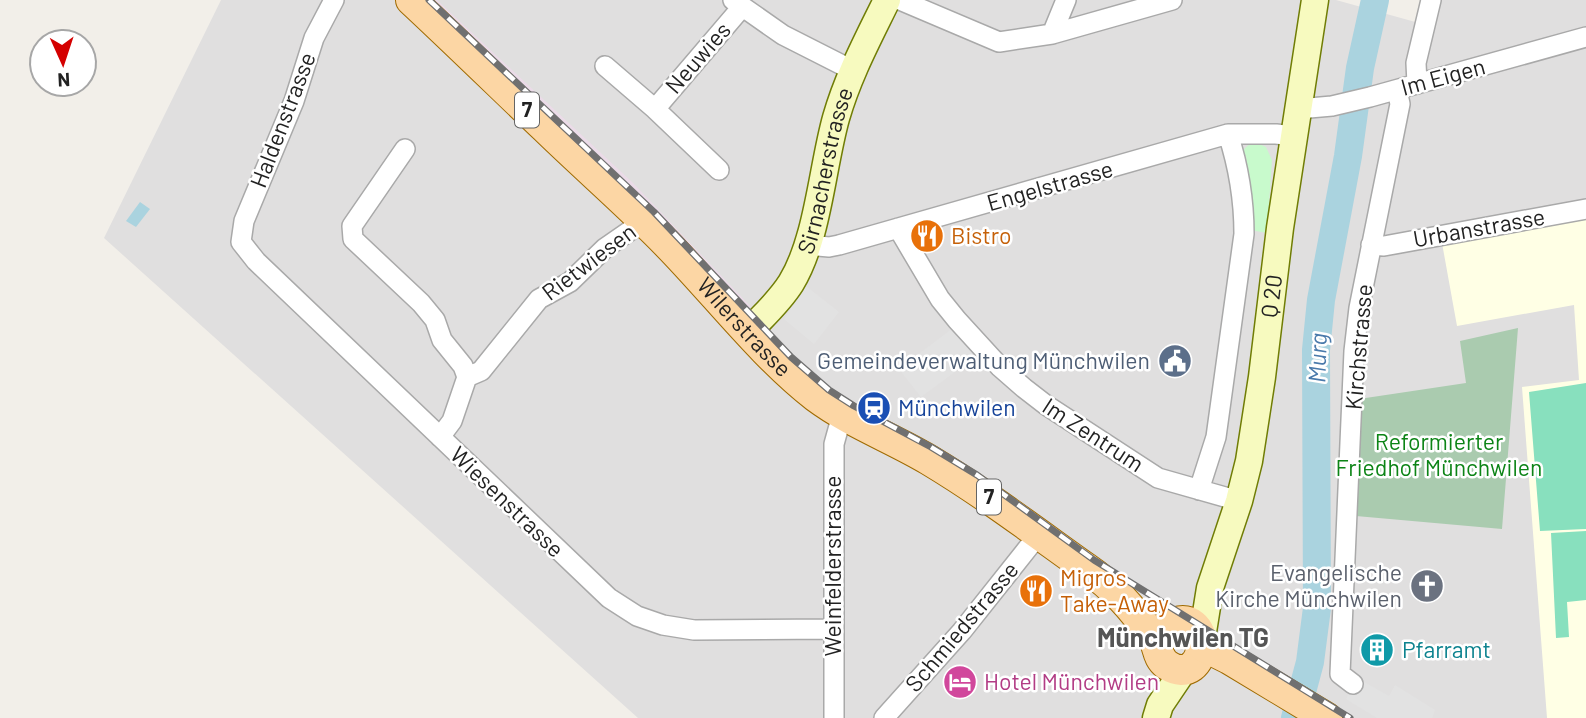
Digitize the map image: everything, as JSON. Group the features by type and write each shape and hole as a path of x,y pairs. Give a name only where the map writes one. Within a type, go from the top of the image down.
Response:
{"main road":[{"name":"Wilerstrasse","path":"411,0 644,220 785,370 816,396 842,415 925,458 982,492 1095,574 1181,645"},
{"name":"Sirnacherstrasse","path":"748,331 771,310 789,286 807,246 836,119 852,70 887,0"},
{"name":"Q 20","path":"1158,712 1181,645 1210,587 1239,501 1249,461 1280,228 1315,0"},
{"name":"7","path":"1181,645 1268,683 1326,718"}],"street":[{"path":"900,0 999,42 1052,34 1172,0"},
{"path":"1052,34 1066,0"},
{"path":"1417,84 1416,63 1431,0"},
{"name":"Haldenstrasse","path":"241,242 244,221 294,101 325,4"},
{"path":"738,4 783,36 852,70"},
{"name":"Neuwies","path":"655,109 738,4"},
{"name":"Im Eigen","path":"1298,108 1332,106 1370,97 1586,37"},
{"name":"Neuwies","path":"605,66 719,170"},
{"name":"Kirchstrasse","path":"1353,684 1340,674 1340,661 1354,351 1359,308 1400,104 1397,90"},
{"path":"1199,490 1216,437 1244,234 1244,202 1237,162 1228,134"},
{"name":"Engelstrasse","path":"807,246 829,247 1228,134 1294,136"},
{"path":"405,149 352,226 351,234 353,239 421,303 435,320 442,340 463,366 467,377 452,421 440,437"},
{"name":"Urbanstrasse","path":"1371,245 1384,246 1586,209"},
{"name":"Rietwiesen","path":"467,377 481,371 539,299 570,282 605,248 644,220"},
{"name":"Im Zentrum","path":"898,228 933,288 957,320 1000,367 1024,388 1158,478 1239,501"},
{"name":"Wiesenstrasse","path":"241,242 256,261 543,534 574,567 610,598 637,616 663,625 694,630 833,629"},
{"name":"Weinfelderstrasse","path":"834,718 834,444 842,415"},
{"name":"Schmiedstrasse","path":"884,718 962,631 1039,534"}],"shaded area":[{"path":"221,0 1336,0 1419,23 1425,0 1586,0 1586,718 638,718 104,238"},
{"path":"423,0 437,0 633,183 751,307 740,307"},
{"path":"1586,217 1586,718 1547,718 1522,387 1579,380 1574,305 1457,326 1442,243"},
{"path":"806,286 839,312 814,344 784,319"},
{"path":"953,328 975,357 921,397 899,369"},
{"path":"1357,678 1389,696 1395,685 1435,710 1432,718 1377,718 1346,699"}],"green space":[{"path":"1257,143 1266,147 1272,160 1267,233 1250,230 1246,156 1242,155 1247,146"},
{"name":"Reformierter Friedhof Münchwilen","path":"1518,328 1502,529 1356,516 1359,399 1466,383 1460,341"},
{"path":"1586,383 1586,529 1540,531 1529,392"},
{"path":"1586,531 1586,600 1567,602 1569,637 1556,638 1551,533"}],"water":[{"path":"140,202 150,209 136,227 126,221"}],"waterway":[{"name":"Murg","path":"1295,718 1310,662 1317,608 1316,350 1321,300 1348,156 1360,68 1375,0"}],"railway":[{"path":"429,0 654,212 791,357 829,390 977,475 1094,560 1350,718"}],"place":[{"name":"Bistro","path":"927,236"},
{"name":"Gemeindeverwaltung Münchwilen","path":"1175,361"},
{"name":"Münchwilen","path":"874,408"},
{"name":"Evangelische Kirche Münchwilen","path":"1427,586"},
{"name":"Migros Take-Away","path":"1036,591"},
{"name":"Pfarramt","path":"1377,650"},
{"name":"Hotel Münchwilen","path":"960,682"}],"district":[{"name":"Münchwilen TG","path":"1183,638"}]}
